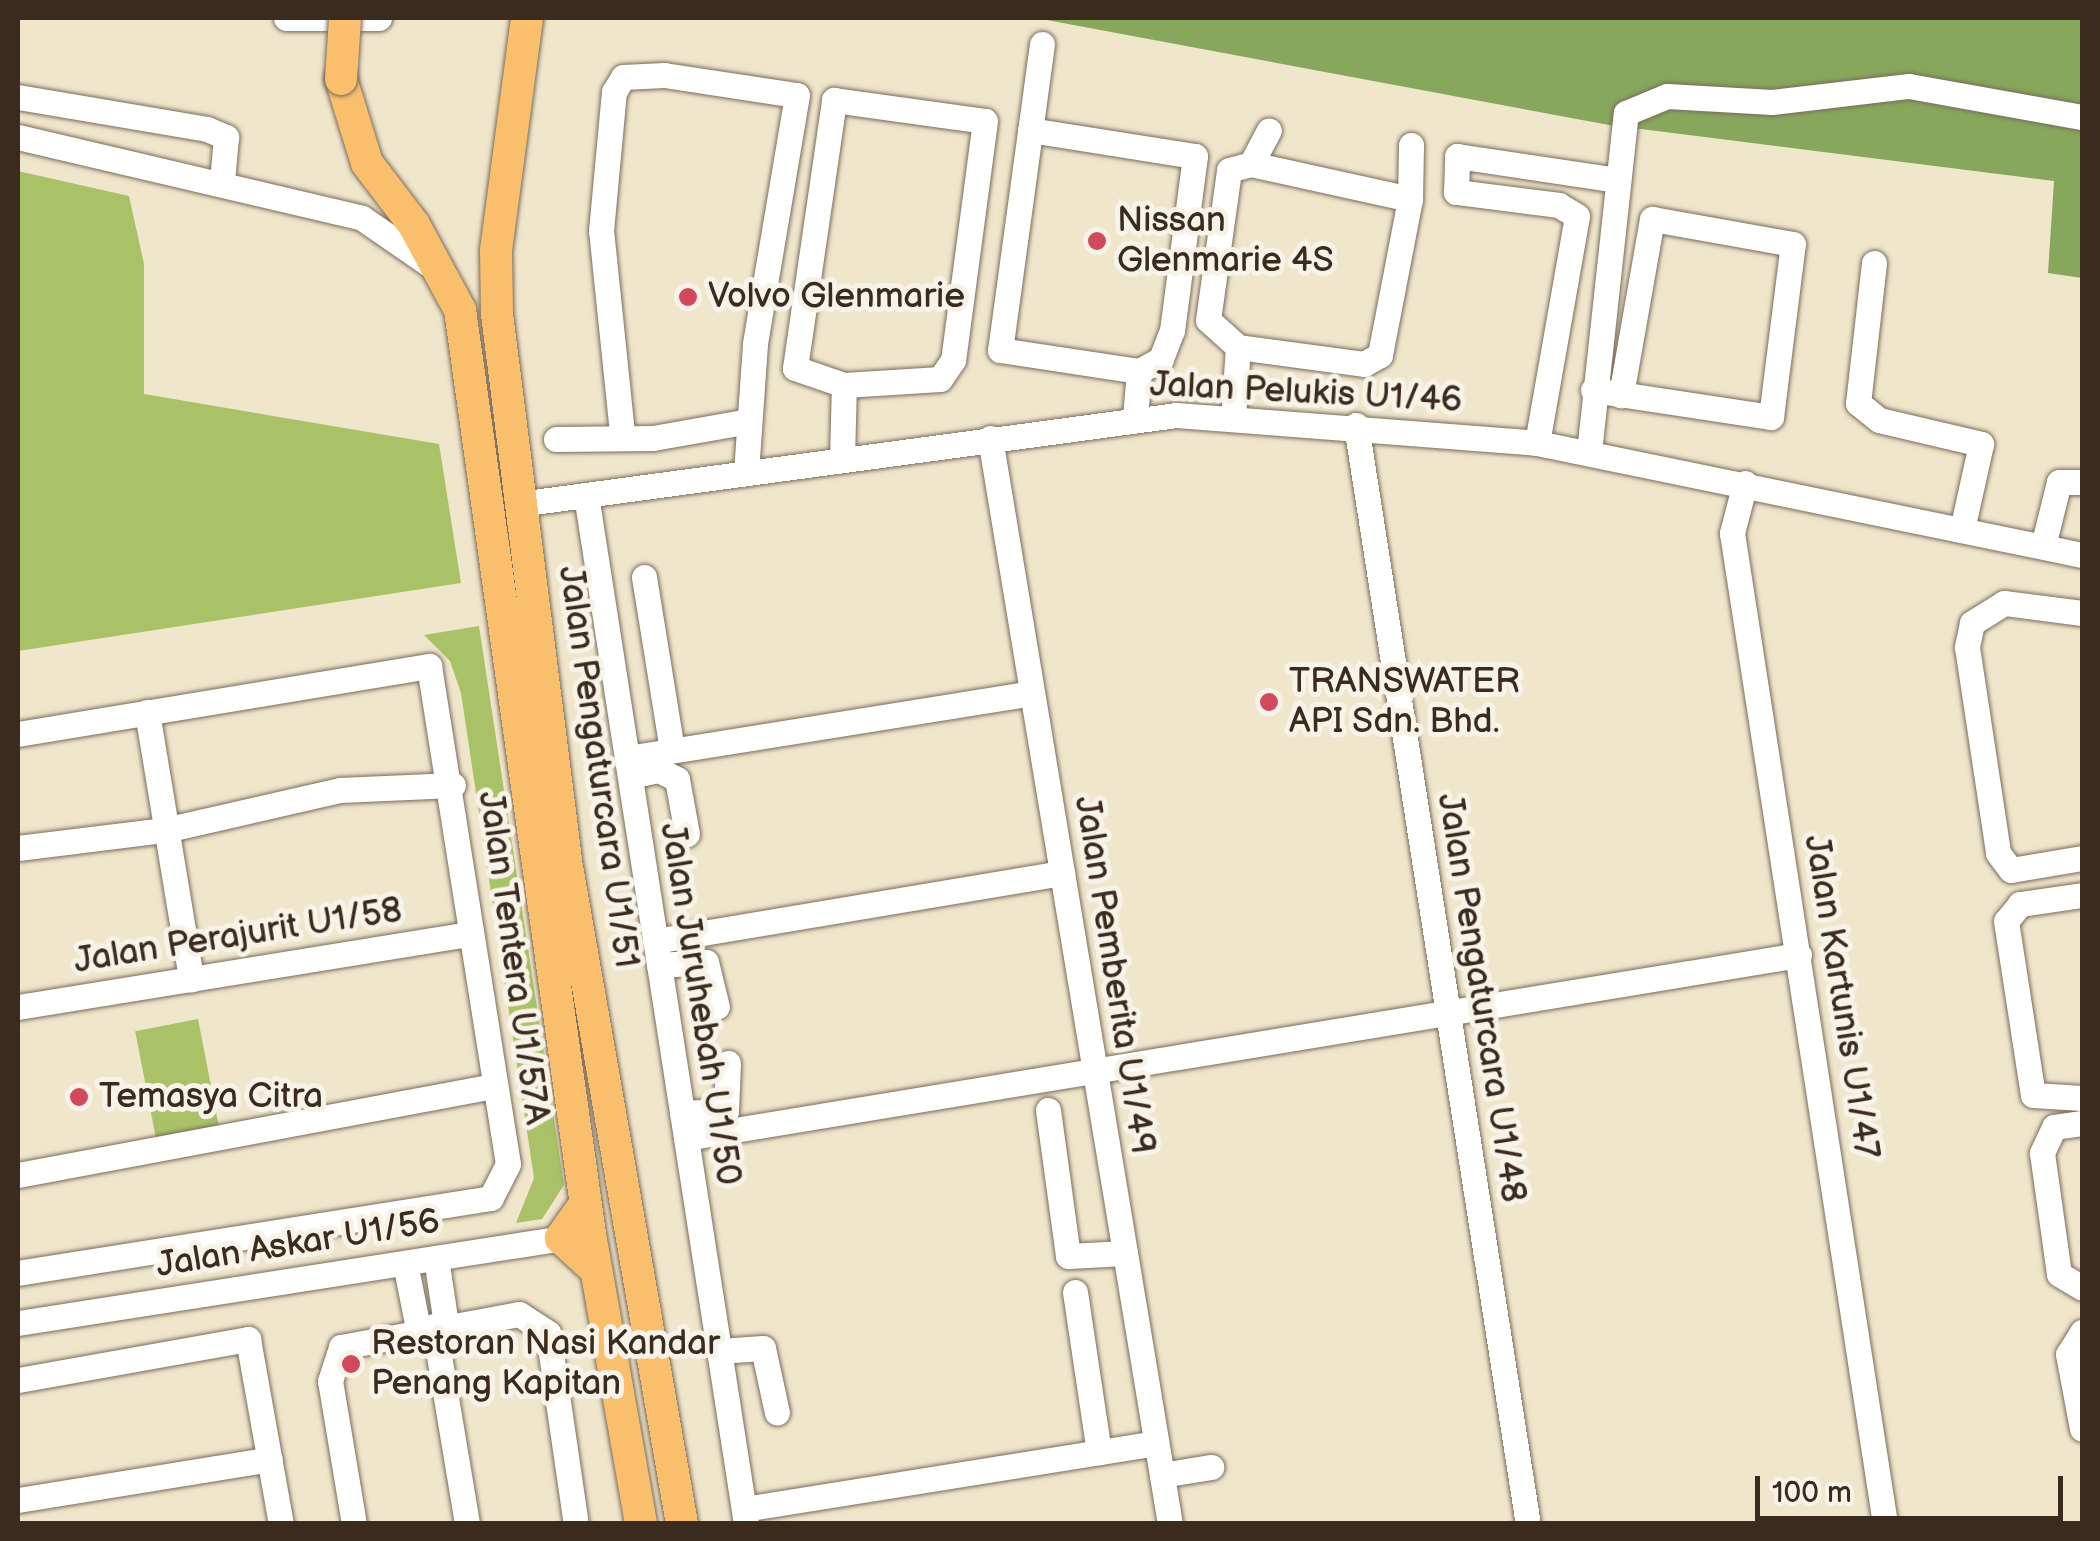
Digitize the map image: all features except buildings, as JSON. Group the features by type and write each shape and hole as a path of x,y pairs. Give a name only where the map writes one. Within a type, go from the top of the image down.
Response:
{"main road":[{"path":"345,18 340,79 367,163 444,277 460,310 579,1225 596,1270 641,1524"},
{"name":"Jalan Pengaturcara U1/51","path":"527,18 496,251 519,504 567,867 643,1273 682,1524"},
{"path":"579,1225 622,1156"},
{"path":"579,1225 643,1273"}],"street":[{"path":"286,18 379,18"},
{"path":"1030,130 1195,156 1172,330 1161,359 1140,371 1011,359 1000,350 1030,130 1042,44"},
{"path":"622,433 601,203 614,92 623,78 797,95 749,421 746,472"},
{"path":"1589,452 1626,113 1668,96 1772,102 1952,87 2082,117"},
{"path":"18,96 226,137 222,181"},
{"path":"834,100 976,116 987,129 949,371 940,380 844,385 805,378 792,355 834,100"},
{"path":"1250,164 1269,130"},
{"path":"18,137 222,181 362,218 444,277"},
{"path":"1410,199 1250,164 1235,165 1225,181 1208,292 1208,320 1238,347 1364,364 1380,355 1410,199 1411,144"},
{"path":"1538,443 1576,216 1568,207 1456,192 1457,156 1618,180"},
{"path":"1593,390 1771,417 1793,244 1662,218 1645,226 1621,394"},
{"path":"1874,263 1858,403 1880,420 1981,444 1962,526"},
{"path":"1233,418 1238,347"},
{"path":"1135,418 1140,371"},
{"path":"842,459 844,385"},
{"name":"Jalan Pelukis U1/46","path":"519,504 1135,418 1233,418 1356,425 1538,443 1962,526 2082,555"},
{"path":"556,439 622,433 652,438 749,421"},
{"name":"Jalan Pengaturcara U1/48","path":"1356,425 1528,1524"},
{"name":"Jalan Pemberita U1/49","path":"990,438 1170,1524"},
{"path":"2043,546 2059,482 2082,482"},
{"name":"Jalan Kartunis U1/47","path":"1745,483 1732,533 1885,1524"},
{"name":"Jalan Juruhebah U1/50","path":"586,494 745,1516"},
{"path":"644,577 672,750"},
{"path":"2082,613 2004,603 1972,624 1967,647 1998,853 2011,870 2082,858"},
{"name":"Jalan Tentera U1/57A","path":"18,734 417,662 437,677 470,934 508,1164 491,1198 18,1273"},
{"path":"628,767 672,750 1032,693"},
{"path":"148,712 191,979"},
{"path":"628,767 660,770 677,779 687,834"},
{"path":"18,848 165,830 340,790 452,785"},
{"path":"657,953 1062,873"},
{"path":"2082,895 2020,904 2006,921 2032,1095 2054,1104 2082,1098"},
{"name":"Jalan Perajurit U1/58","path":"18,1007 470,934"},
{"path":"657,953 706,962 717,1007"},
{"path":"684,1126 1799,955"},
{"path":"684,1126 726,1111 728,1063"},
{"path":"18,1175 495,1086"},
{"path":"1048,1110 1068,1256 1125,1253"},
{"path":"2082,1123 2054,1128 2042,1152 2059,1274 2082,1288"},
{"name":"Jalan Askar U1/56","path":"18,1324 436,1258 579,1225"},
{"path":"436,1258 432,1326 467,1524"},
{"path":"404,1263 432,1326"},
{"path":"1075,1292 1099,1452"},
{"path":"354,1524 334,1358 352,1338 520,1314 548,1333 576,1524"},
{"path":"2082,1332 2068,1354 2082,1428"},
{"path":"18,1380 244,1344 281,1524"},
{"path":"719,1351 763,1348 776,1412"},
{"path":"745,1516 1156,1443"},
{"path":"18,1500 270,1458"},
{"path":"1162,1475 1212,1467"}],"green space":[{"path":"1036,18 2082,18 2082,278 2048,273 2054,181 1609,125"},
{"path":"18,171 129,196 144,264 144,394 439,444 461,583 18,651"},
{"path":"479,626 564,1185 542,1219 516,1223 534,1178 461,693 450,661 424,635"},
{"path":"198,1019 219,1128 156,1140 135,1031"}],"place":[{"name":"Nissan Glenmarie 4S","path":"1097,241"},
{"name":"Volvo Glenmarie","path":"688,297"},
{"name":"TRANSWATER API Sdn. Bhd.","path":"1269,702"},
{"name":"Temasya Citra","path":"79,1097"},
{"name":"Restoran Nasi Kandar Penang Kapitan","path":"351,1364"}]}
